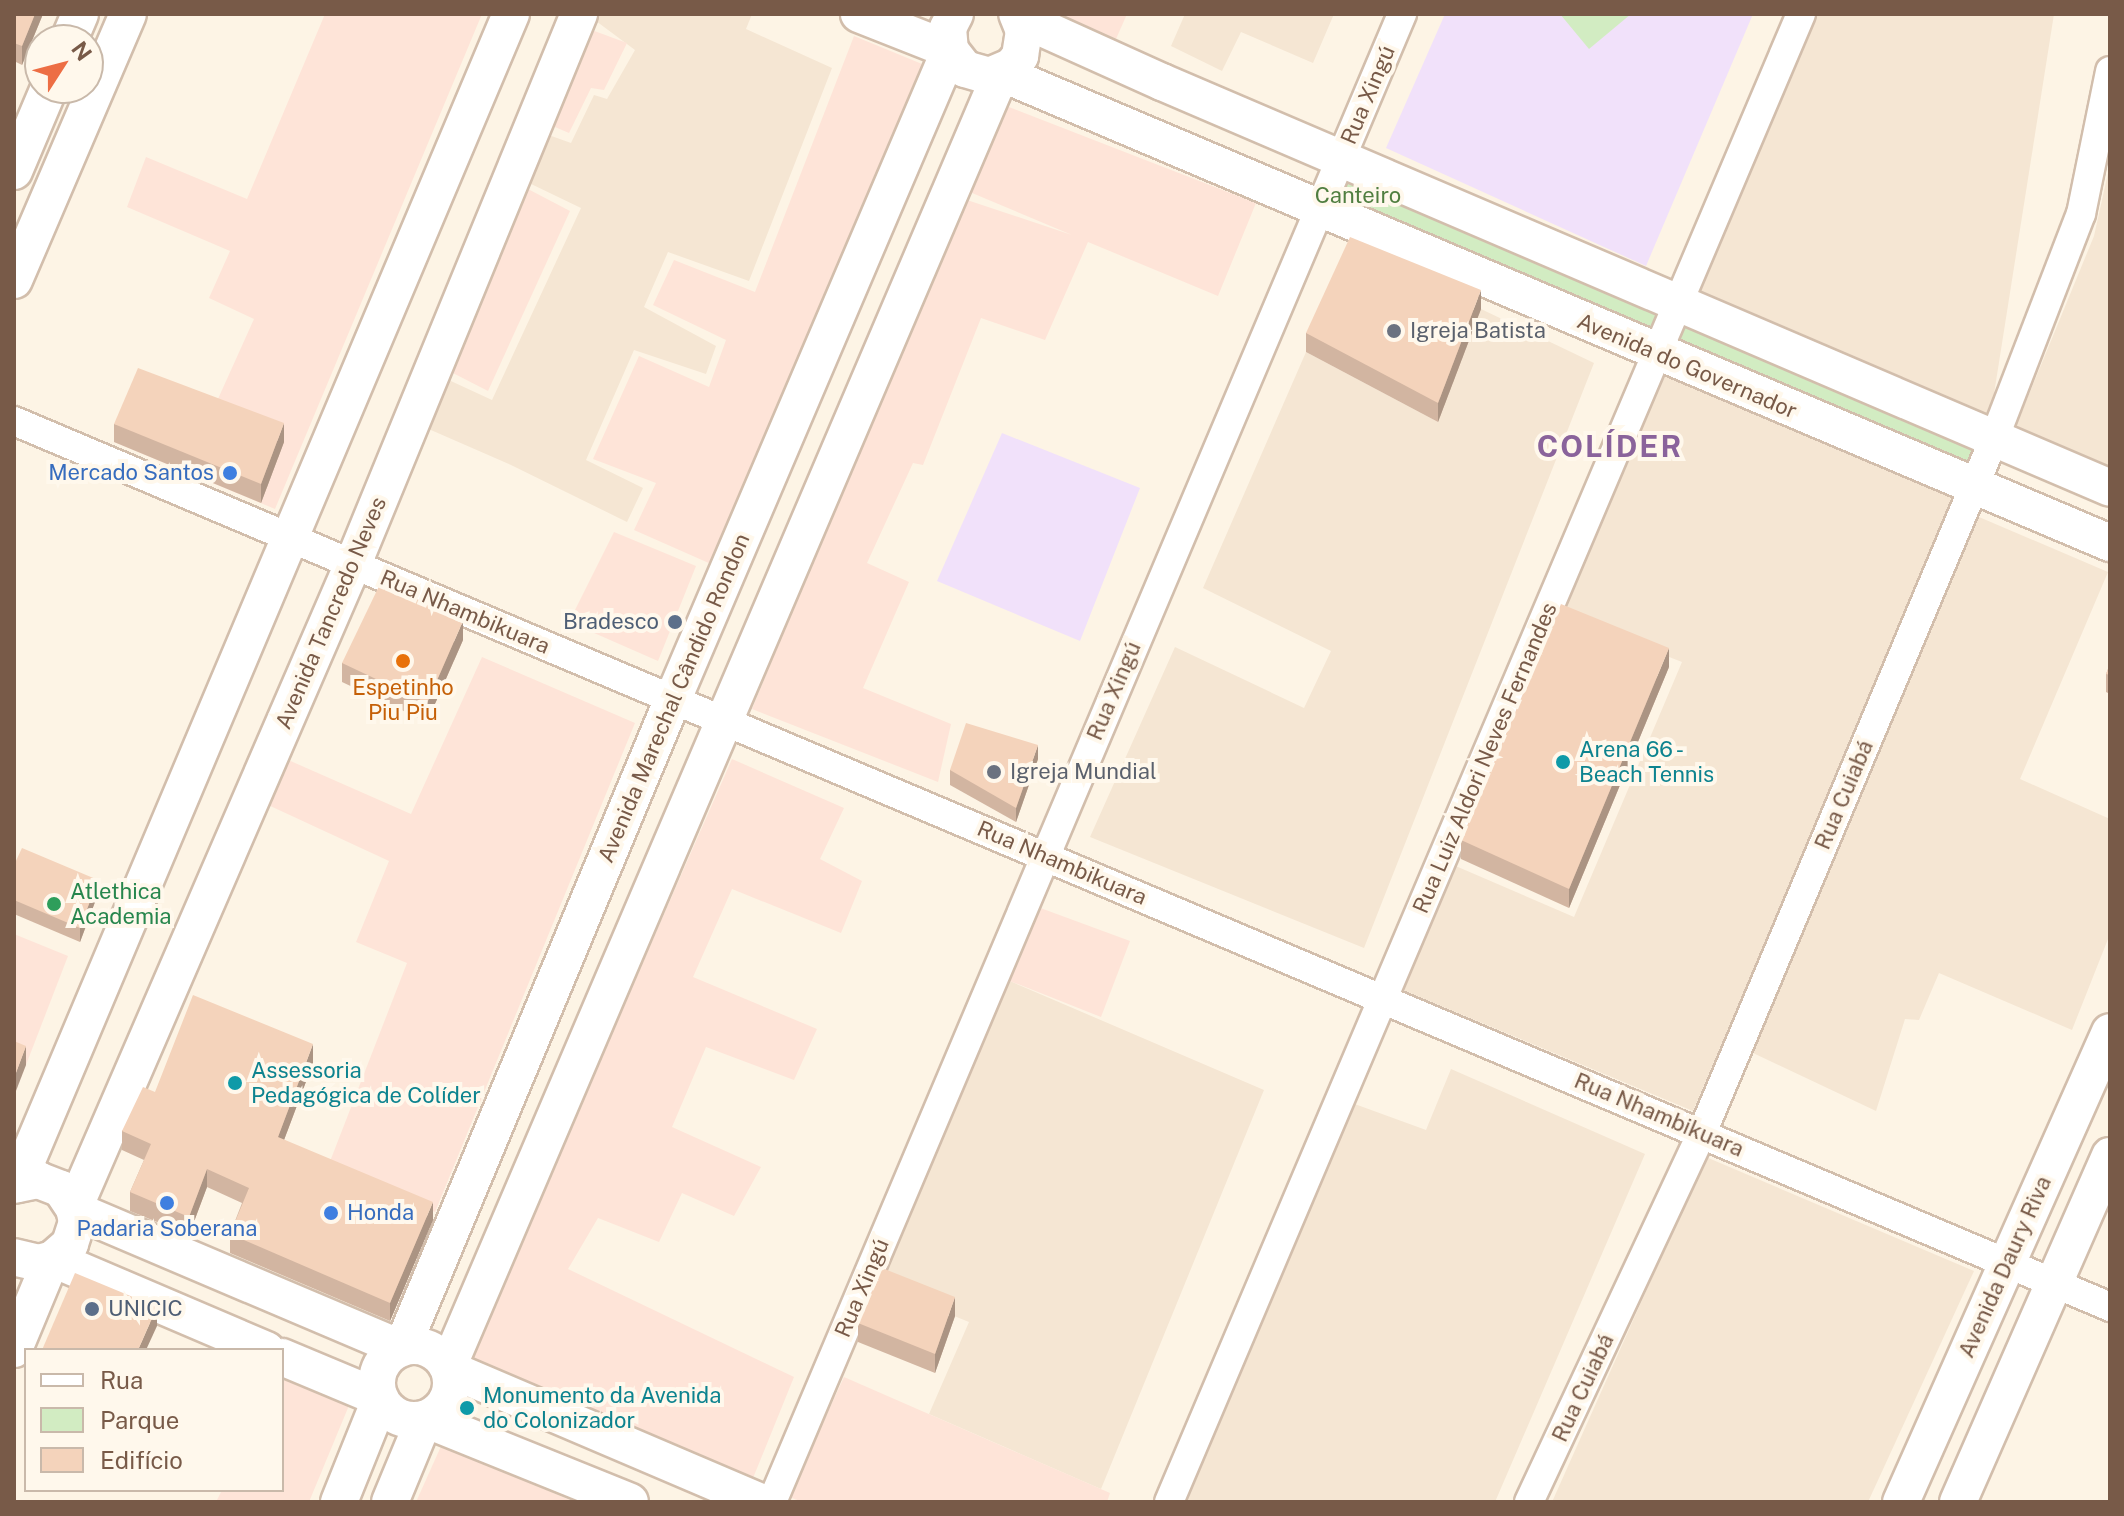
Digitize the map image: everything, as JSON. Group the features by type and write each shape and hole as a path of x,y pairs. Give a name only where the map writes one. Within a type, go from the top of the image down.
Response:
{"street":[{"path":"14,280 128,14"},
{"path":"15,1185 511,14"},
{"name":"Avenida Tancredo Neves","path":"52,1260 63,1253 75,1233 75,1209 353,564 579,14"},
{"path":"859,14 950,50"},
{"name":"Avenida Marechal Cândido Rondon","path":"401,1348 950,50 948,28 955,14"},
{"name":"Rua Xingú","path":"772,1502 1402,14"},
{"name":"Rua Luiz Aldori Neves Fernandes","path":"1169,1502 1801,14"},
{"path":"1019,15 1341,158 2110,488"},
{"path":"390,1502 425,1419 445,1404 451,1393 448,1368 1001,73 1020,56 1024,31 1019,15"},
{"name":"Avenida do Governador","path":"950,50 965,69 977,74 1001,73 2110,543"},
{"name":"Rua Cuiabá","path":"1529,1502 1702,1133 1994,439 2081,214 2110,71"},
{"path":"14,171 42,104"},
{"name":"Rua Nhambikuara","path":"14,421 2005,1263 2054,1280 2110,1307"},
{"name":"Avenida Daury Riva","path":"1901,1502 2110,1032"},
{"path":"1958,1502 2110,1156"},
{"path":"15,1185 38,1180 50,1183 61,1189 75,1209 401,1348 423,1347 433,1351 448,1368 761,1502"},
{"path":"14,1257 39,1263 52,1260 261,1348"},
{"path":"14,1349 52,1260"},
{"path":"401,1348 382,1363 376,1387 380,1399 394,1415 404,1420 425,1419 630,1502"},
{"path":"284,1358 380,1399"},
{"path":"339,1502 380,1399"}],"shaded area":[{"path":"325,14 482,14 275,509 114,442 139,381 213,410 254,319 209,298 230,251 127,207 146,157 247,199"},
{"path":"599,14 752,14 746,29 832,68 749,281 668,252 644,307 716,346 706,374 634,350 586,460 643,488 627,522 511,465 424,427 440,376 492,400 581,208 529,183 543,133 571,143 594,95 607,99 635,50 596,21"},
{"path":"1053,14 1127,14 1116,39"},
{"path":"1185,14 1334,14 1313,63 1241,32 1222,71 1171,46"},
{"path":"1445,14 1753,14 1646,266 1386,148"},
{"path":"1817,14 2054,14 1988,432 1690,299"},
{"path":"589,29 627,43 604,90 591,88 569,133 548,124"},
{"path":"854,36 922,64 711,564 634,530 656,483 593,459 639,356 709,387 726,340 653,305 674,260 755,292"},
{"path":"1001,104 1256,203 1218,296 1088,242 1045,340 981,318 923,465 913,463 867,563 909,582 863,688 951,724 938,782 752,709 961,198 1072,235 953,185"},
{"path":"2110,164 2110,466 2016,426 2094,236"},
{"path":"526,188 570,211 488,391 449,371"},
{"path":"1481,309 1594,363 1364,948 1090,837 1175,647 1304,708 1331,651 1203,588 1306,352 1438,422"},
{"path":"1665,369 1957,492 1693,1111 1398,988 1451,864 1574,917 1682,662 1556,613"},
{"path":"1002,433 1140,488 1080,641 937,581"},
{"path":"1979,517 2108,572 2020,779 2110,819 2110,934 2072,1030 1939,973 1919,1020 1905,1019 1876,1111 1753,1053"},
{"path":"614,532 696,566 658,661 569,622"},
{"path":"482,657 635,723 435,1212 329,1164 407,963 356,942 389,861 266,804 286,759 411,814"},
{"path":"732,759 844,808 820,859 862,881 841,933 732,889 693,977 817,1029 794,1080 706,1047 672,1127 761,1167 734,1216 682,1193 659,1242 598,1218 568,1269 794,1377 751,1483 469,1359"},
{"path":"1035,906 1130,941 1101,1017 1005,979"},
{"path":"14,934 68,956 14,1096"},
{"path":"1005,979 1264,1090 1101,1489 929,1414 969,1322 875,1284"},
{"path":"1451,1069 1645,1154 1495,1502 1181,1502 1352,1103 1426,1130"},
{"path":"1706,1157 1974,1271 1868,1502 1552,1502"},
{"path":"284,1374 350,1403 309,1502 216,1502 221,1492 284,1492"},
{"path":"844,1377 1110,1493 1107,1502 803,1502 789,1497"},
{"path":"442,1444 574,1502 416,1502"}],"green space":[{"path":"1560,14 1631,14 1589,49"},
{"name":"Canteiro","path":"1343,159 1678,303 1656,352 1320,210"},
{"path":"1682,306 1994,439 1975,485 1662,354"}],"building":[{"path":"14,14 35,14 31,24 24,24 22,46 14,43"},
{"name":"Igreja Batista","path":"1350,237 1481,290 1438,403 1306,333"},
{"name":"Mercado Santos","path":"138,368 284,423 261,484 114,424"},
{"name":"Espetinho Piu Piu","path":"381,582 463,621 427,703 342,663"},
{"name":"Arena 66 - Beach Tennis","path":"1561,604 1669,648 1569,889 1461,840"},
{"name":"Igreja Mundial","path":"966,723 1038,745 1016,808 950,770"},
{"name":"Atlethica Academia","path":"22,848 98,880 80,928 14,900 14,865"},
{"path":"193,995 313,1044 278,1137 433,1202 390,1303 230,1234 249,1188 207,1169 189,1217 130,1192 151,1144 122,1131 143,1087 155,1092"},
{"path":"14,1041 26,1046 14,1078"},
{"path":"882,1268 955,1297 935,1354 858,1323"},
{"name":"UNICIC","path":"75,1273 157,1307 139,1348 43,1348"}],"place":[{"name":"Igreja Batista","path":"1394,331"},
{"name":"Mercado Santos","path":"230,473"},
{"name":"Bradesco","path":"675,622"},
{"name":"Espetinho Piu Piu","path":"403,661"},
{"name":"Arena 66 - Beach Tennis","path":"1563,762"},
{"name":"Igreja Mundial","path":"994,772"},
{"name":"Atlethica Academia","path":"54,904"},
{"name":"Assessoria Pedagógica de Colíder","path":"235,1083"},
{"name":"Padaria Soberana","path":"167,1203"},
{"name":"Honda","path":"331,1213"},
{"name":"UNICIC","path":"92,1309"},
{"name":"Monumento da Avenida do Colonizador","path":"467,1408"}],"district":[{"name":"COLÍDER","path":"1610,446"}]}
